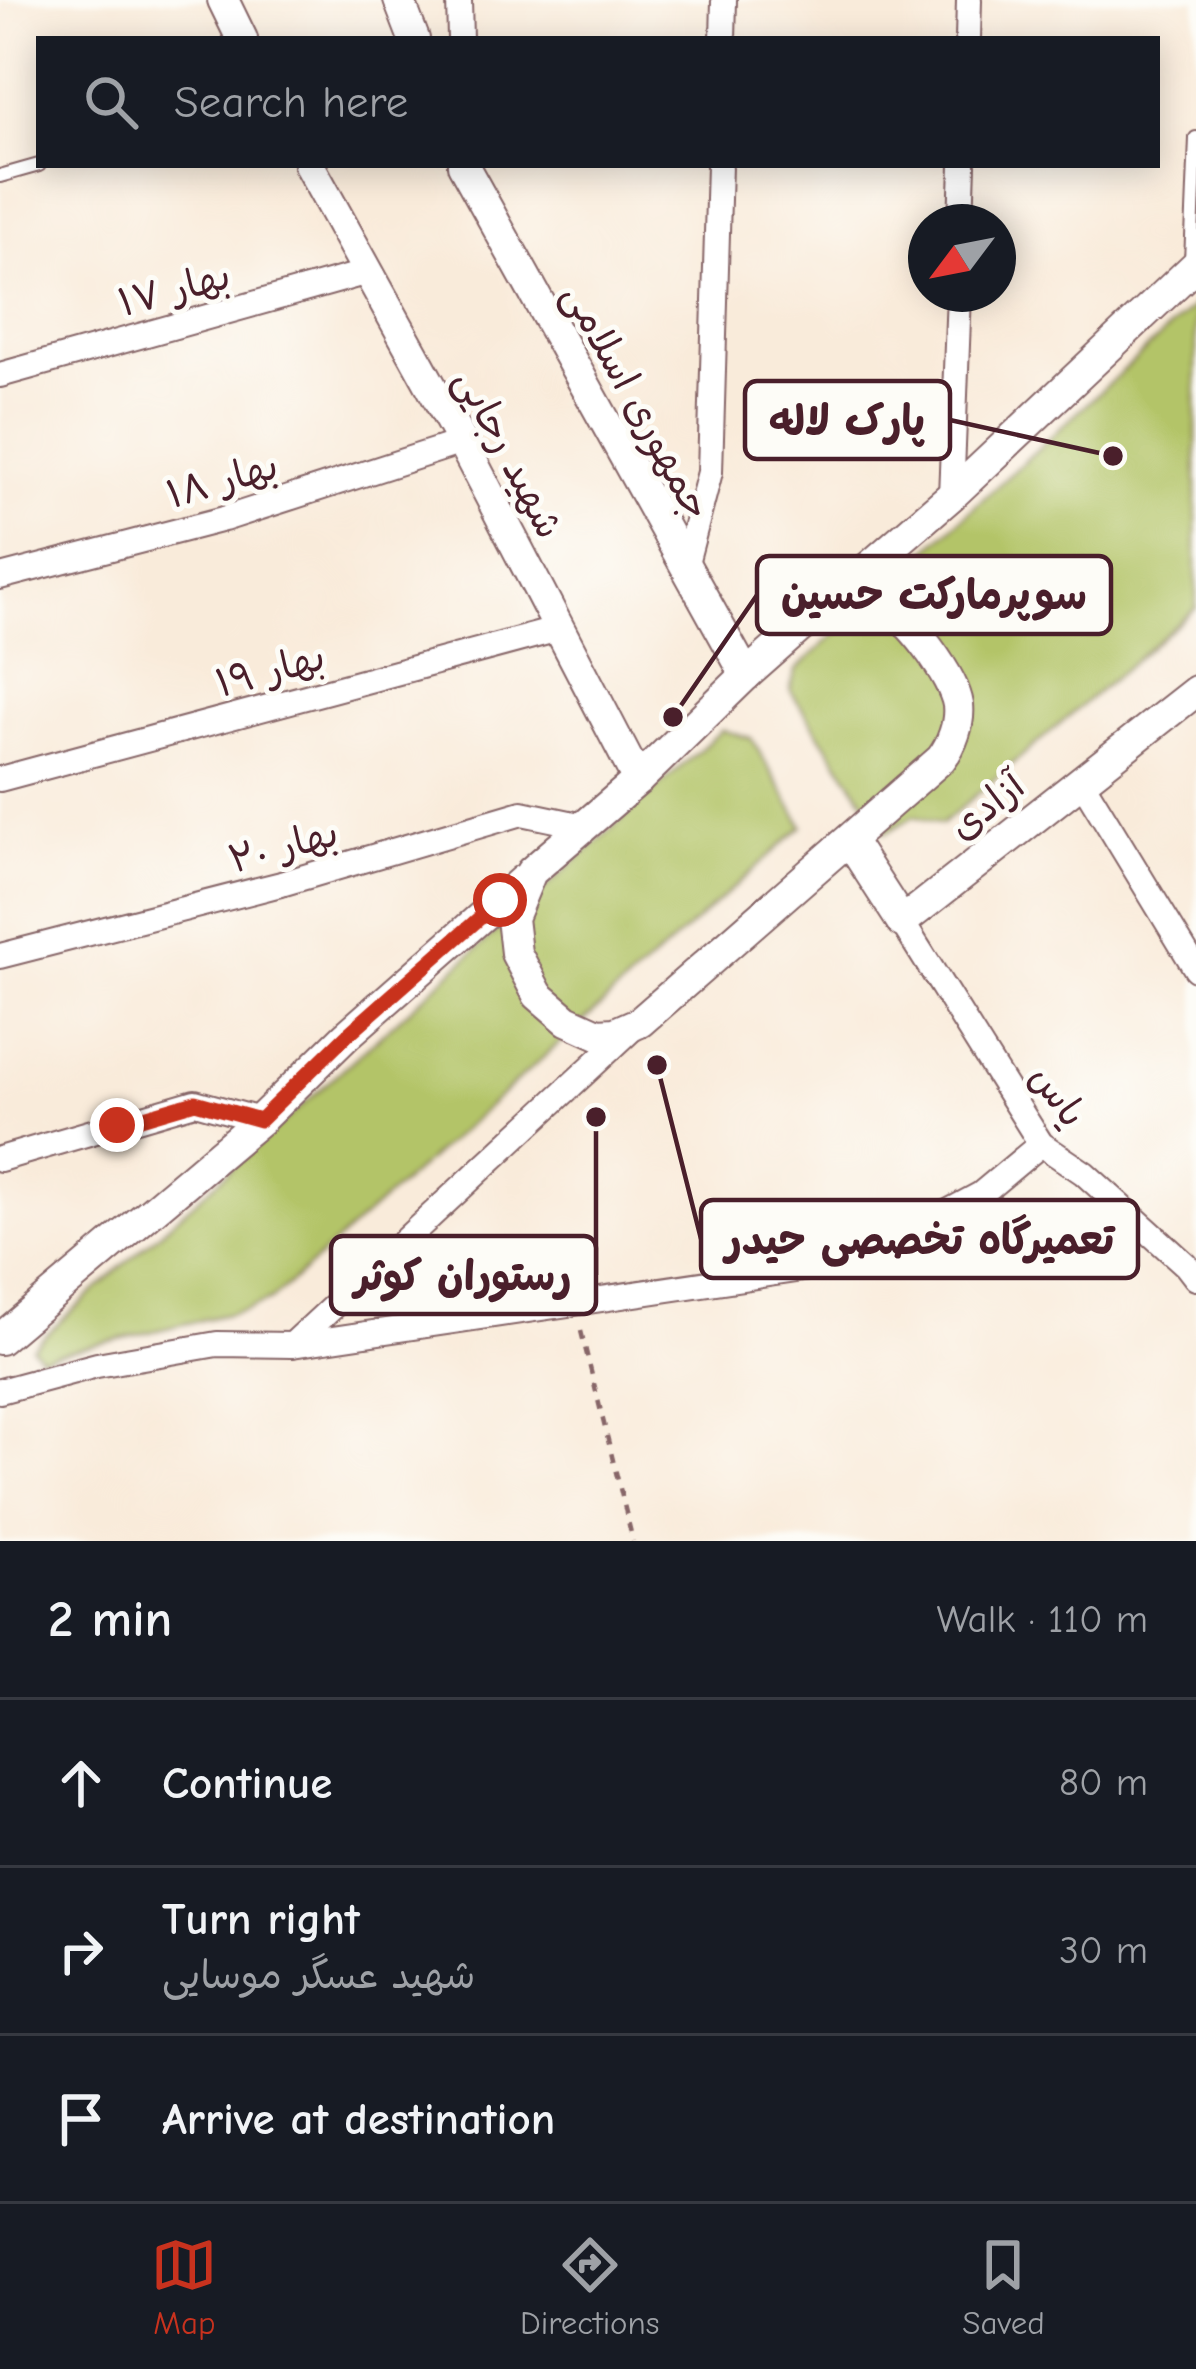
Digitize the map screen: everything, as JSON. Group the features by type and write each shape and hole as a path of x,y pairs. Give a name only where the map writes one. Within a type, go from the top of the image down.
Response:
{"street":[{"path":"223,0 241,36"},
{"path":"399,0 413,36"},
{"path":"459,0 460,36"},
{"path":"723,36 724,0"},
{"path":"968,36 969,0"},
{"name":"شهید رجایی","path":"311,168 462,442 638,781"},
{"name":"جمهوری اسلامی","path":"466,168 746,675"},
{"path":"685,567 710,472 719,168"},
{"path":"962,204 963,168"},
{"path":"0,1339 260,1120 346,1036 638,781 746,675 951,496 1193,268"},
{"name":"بهار ۱۷","path":"0,375 368,272"},
{"path":"951,496 957,312"},
{"name":"بهار ۱۸","path":"0,577 224,519 462,442"},
{"path":"292,1345 640,1022 950,747 959,709 953,687 924,643 886,605 856,597 832,599"},
{"name":"بهار ۱۹","path":"0,779 559,629"},
{"name":"آزادی","path":"902,922 1196,691"},
{"path":"1081,780 1196,969"},
{"name":"بهار ۲۰","path":"0,956 280,884 522,813 584,826"},
{"path":"849,840 902,922"},
{"path":"531,872 512,918 516,953 538,995 567,1020 598,1034 615,1033 640,1022"},
{"name":"یاس","path":"902,922 1041,1144 1084,1173 1196,1278"},
{"path":"0,1159 195,1102 260,1120"},
{"path":"0,1391 97,1365 217,1344 292,1345 856,1261 981,1195 1041,1144"}],"lane":[{"path":"1193,268 1196,138"},
{"path":"0,176 36,166"}],"path":[{"path":"575,1302 633,1541"}],"green space":[{"path":"1196,304 1196,608 942,824 914,816 886,833 790,690 796,670"},
{"path":"722,730 751,738 803,826 271,1300 41,1357 32,1347"}],"place":[{"name":"پارک لاله","path":"1113,456"},
{"name":"سوپرمارکت حسین","path":"673,717"},
{"name":"تعمیرگاه تخصصی حیدر","path":"657,1065"},
{"name":"رستوران کوثر","path":"596,1117"}],"route":[{"path":"117,1125 195,1102 260,1120 346,1036 500,900"}]}
